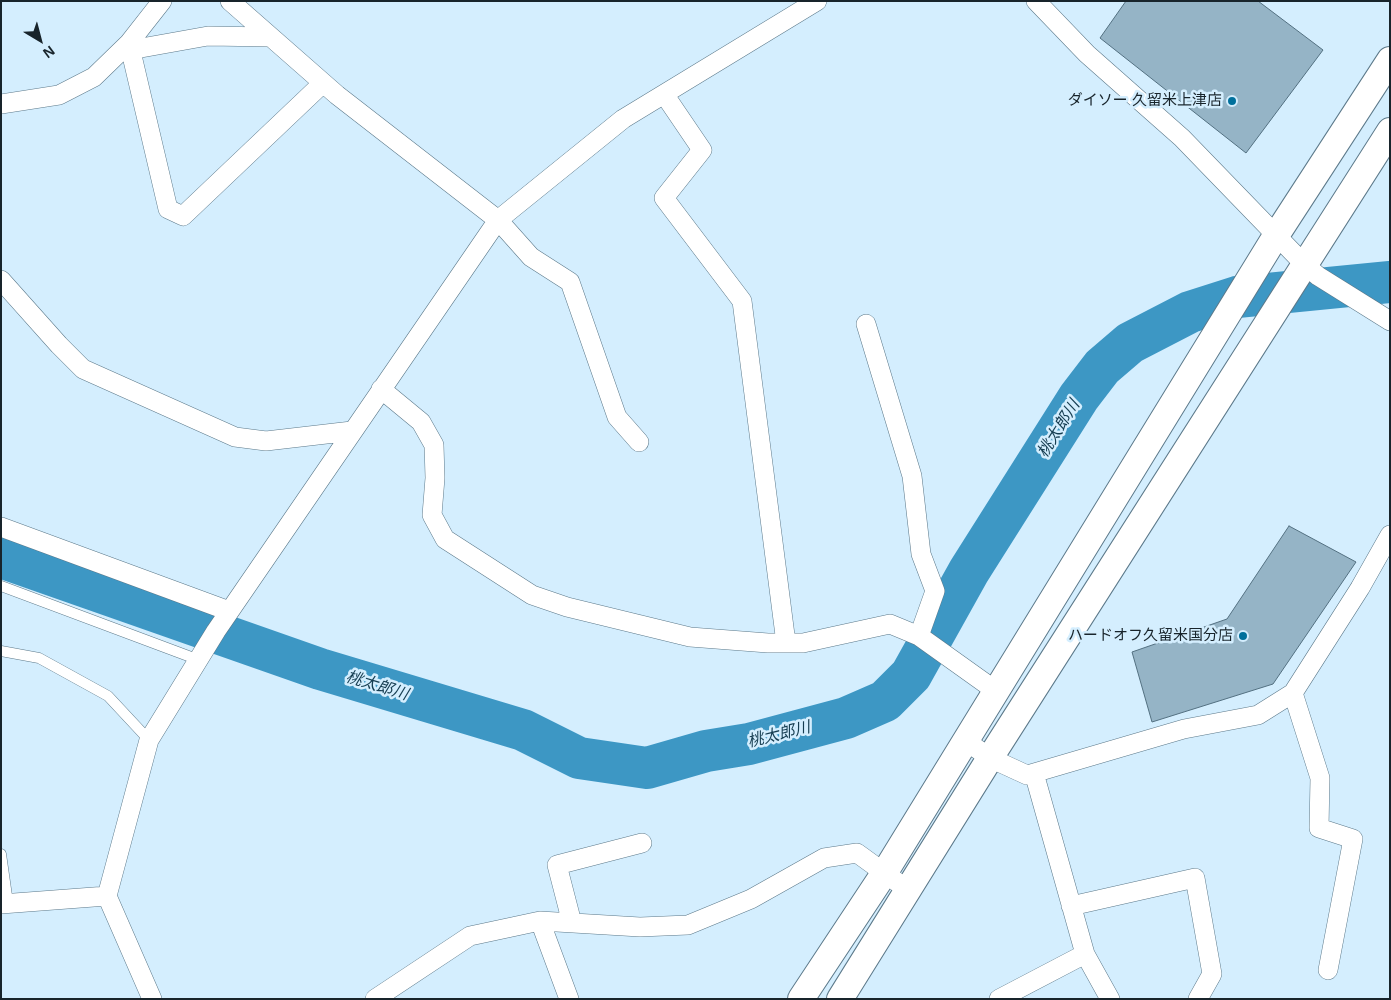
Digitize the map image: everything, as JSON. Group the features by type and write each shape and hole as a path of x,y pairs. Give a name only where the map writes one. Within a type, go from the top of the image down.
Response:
{"street":[{"path":"1,104 59,95 94,77 130,47 162,1"},
{"path":"230,1 324,84 498,220 531,257 570,282 617,417 639,442"},
{"path":"152,999 107,896 149,740 229,611 498,220 623,119 817,1"},
{"path":"1036,1 1087,54 1182,138 1305,265 1318,276 1390,321"},
{"path":"130,47 208,36 271,37"},
{"path":"130,47 168,209 183,216 324,84"},
{"path":"802,999 885,872 1277,234 1390,60"},
{"path":"664,94 702,150 664,198 742,301 786,643"},
{"path":"840,999 990,758 1390,131"},
{"path":"1,280 83,369 235,437 266,441 352,431"},
{"path":"866,324 912,476 921,554 935,591 919,636"},
{"path":"381,389 421,422 434,445 435,478 432,515 445,538 532,595 567,607 690,637 803,643 890,624 919,636 996,690"},
{"path":"1,527 229,611"},
{"path":"966,741 990,758 1027,775 1184,729 1258,715 1292,693 1360,588 1390,535"},
{"path":"1292,693 1320,778 1319,828 1353,839 1328,970"},
{"path":"1034,773 1085,954 1110,999"},
{"path":"572,923 557,865 642,843"},
{"path":"375,999 470,936 540,921 640,927 688,925 751,899 824,858 858,853 908,890"},
{"path":"1071,906 1195,878 1212,974 1198,999"},
{"path":"5,904 107,896"},
{"path":"540,921 569,999"},
{"path":"1000,999 1085,954"}],"lane":[{"path":"1,586 200,660"},
{"path":"1,652 39,658 108,696 149,740"},
{"path":"1,854 5,904"}],"building":[{"name":"ダイソー 久留米上津店","path":"1126,1 1258,1 1323,50 1246,153 1100,38"},
{"name":"ハードオフ久留米国分店","path":"1289,526 1356,562 1273,684 1152,722 1132,652 1227,619"}],"waterway":[{"name":"桃太郎川","path":"1,557 320,669 523,730 579,758 647,768 706,751 749,744 846,718 885,701 911,675 969,571 1079,397 1102,367 1130,343 1190,312 1237,297 1390,282"}],"place":[{"name":"ダイソー 久留米上津店","path":"1232,101"},
{"name":"ハードオフ久留米国分店","path":"1243,636"}]}
